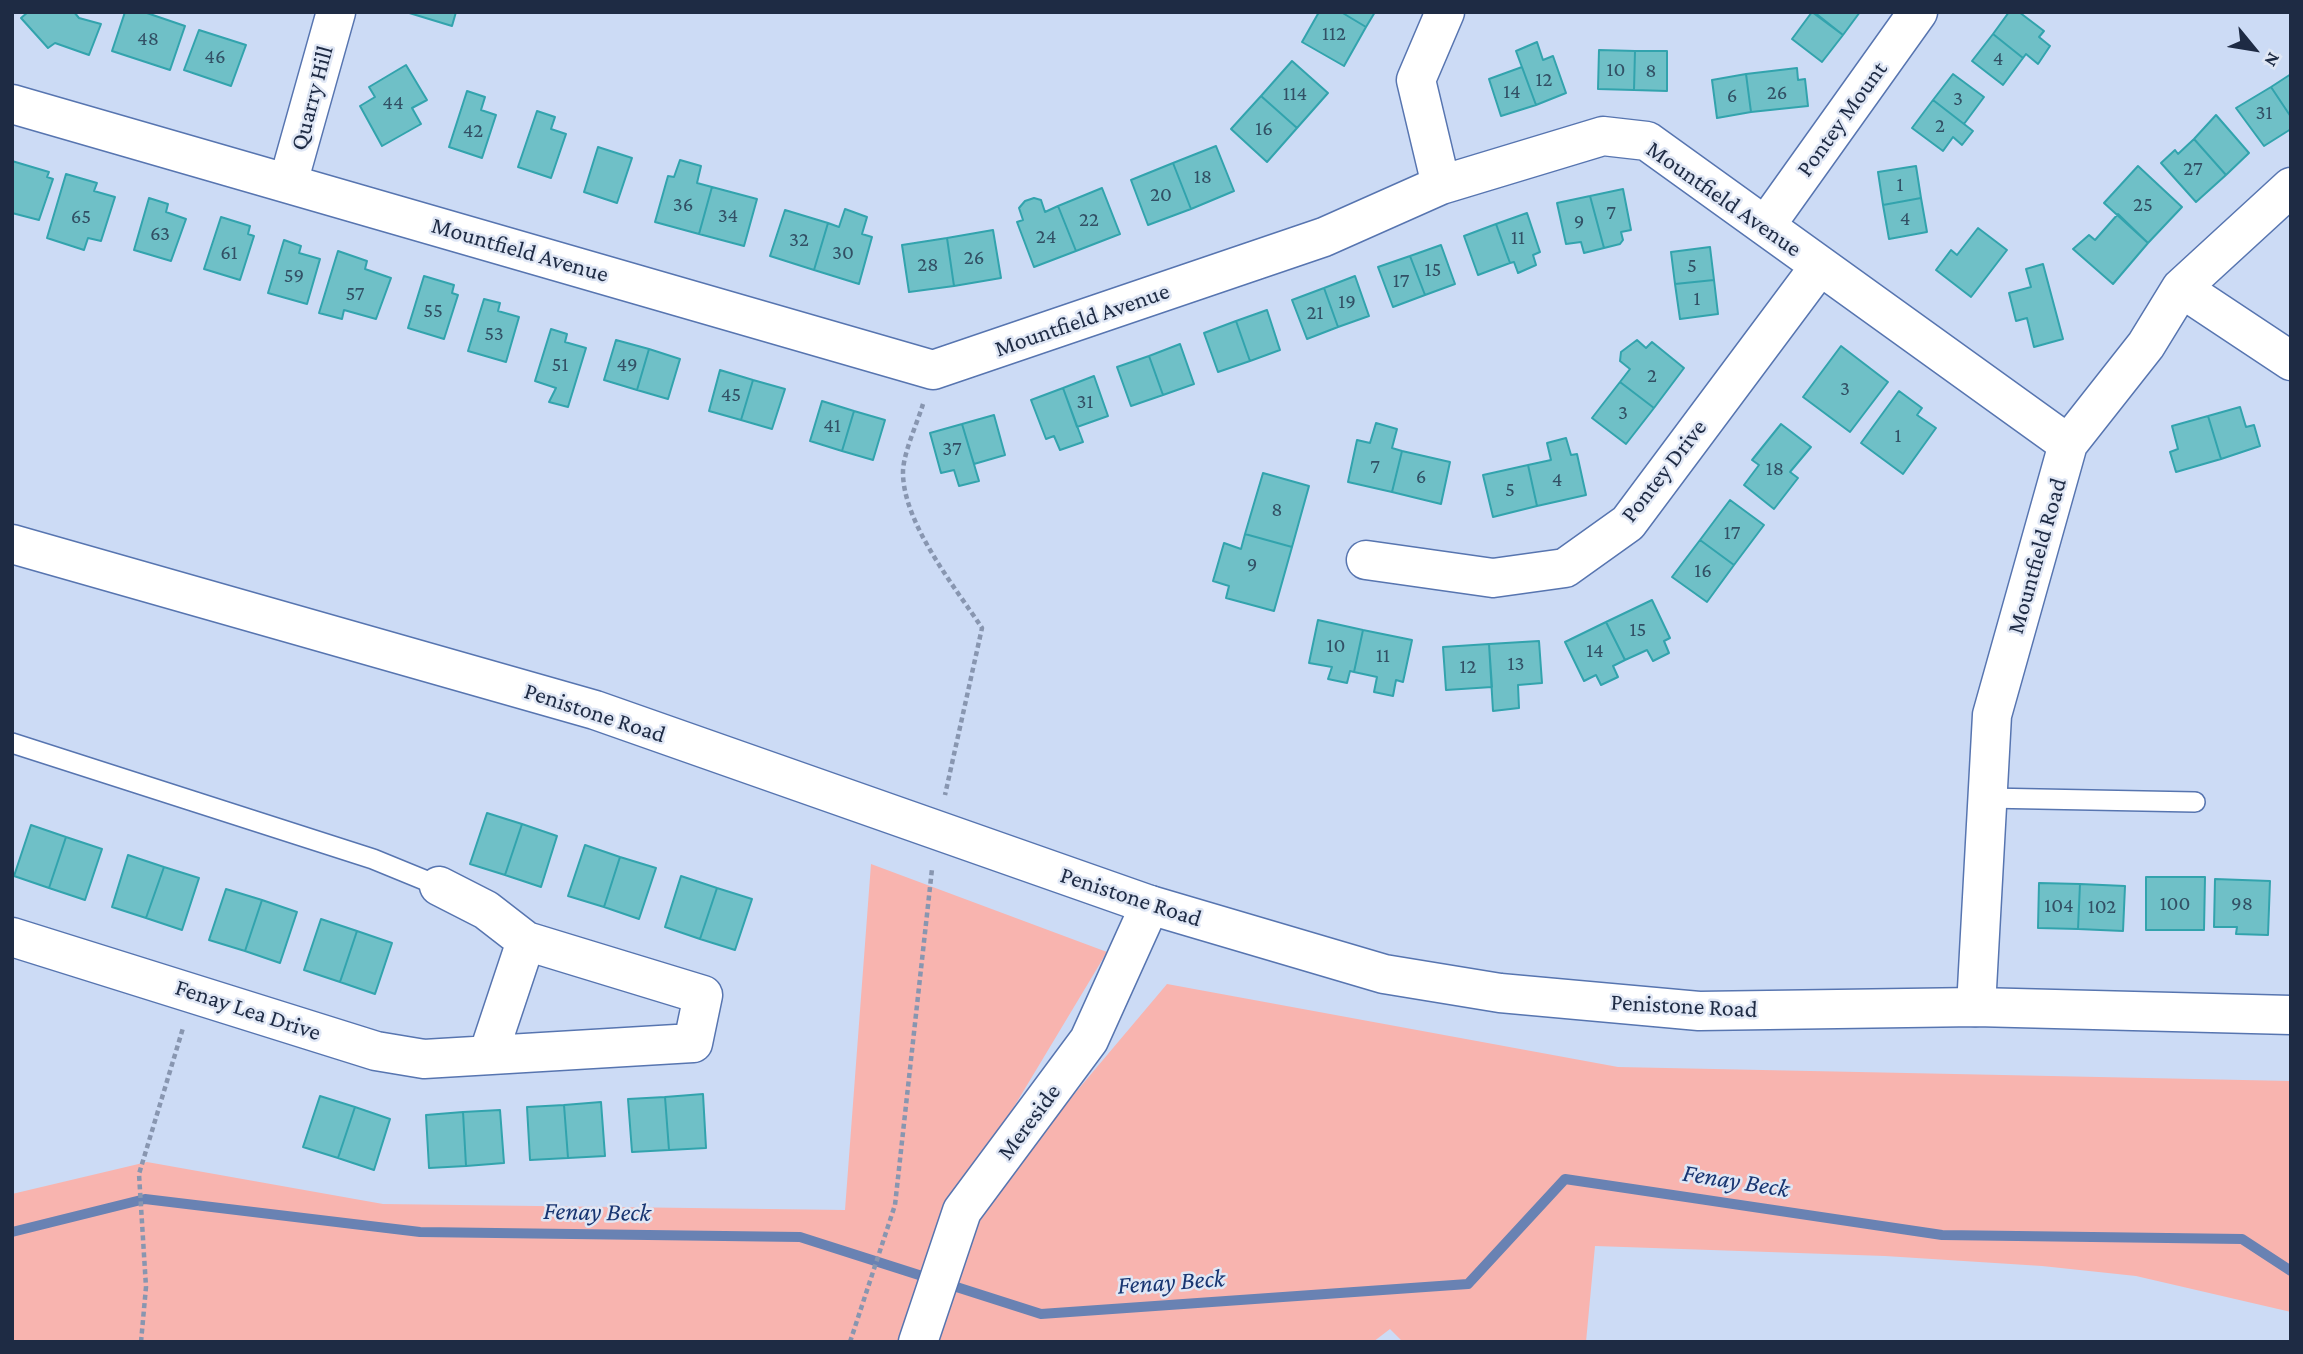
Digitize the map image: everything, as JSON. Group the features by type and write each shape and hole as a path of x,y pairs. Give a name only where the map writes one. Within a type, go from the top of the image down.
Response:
{"main road":[{"name":"Quarry Hill","path":"288,183 336,12"},
{"path":"1441,185 1416,80 1444,12"},
{"name":"Pontey Mount","path":"1766,225 1918,12"},
{"name":"Mountfield Avenue","path":"32,101 288,183 933,370 1324,237 1441,185 1603,136 1647,141 1766,225 1819,267 1941,350 2068,444"},
{"name":"Mountfield Road","path":"1976,1007 1992,715 2068,444 2146,345 2181,288 2291,187"},
{"name":"Pontey Drive","path":"1366,560 1493,578 1565,568 1628,523 1819,267"},
{"path":"2181,288 2291,361"},
{"name":"Penistone Road","path":"12,544 595,710 1150,905 1384,974 1500,993 1699,1011 1976,1007 2291,1015"},
{"name":"Fenay Lea Drive","path":"12,937 376,1051 424,1059 693,1043 703,995 526,941 486,910 439,886"},
{"name":"Mereside","path":"918,1342 962,1211 1089,1040 1150,905"},
{"path":"488,1055 526,941"}],"lane":[{"path":"12,743 373,859 439,886"},
{"path":"1987,798 2195,802"}],"path":[{"path":"850,1340 895,1205 937,830 982,628 935,556 911,511 903,471 933,370"},
{"path":"141,1342 146,1287 144,1219 139,1174 194,992"}],"shaded area":[{"path":"871,864 1107,952 949,1215 907,1342 12,1342 12,1194 147,1162 383,1204 845,1210"},
{"path":"1167,984 1618,1067 2291,1081 2291,1312 2136,1276 2042,1266 1885,1256 1595,1246 1586,1342 1403,1342 1390,1329 1373,1342 925,1342 973,1214"}],"building":[{"path":"28,12 74,12 79,18 101,24 89,55 55,43 48,48 21,18"},
{"path":"125,12 144,12 185,26 170,70 112,51"},
{"path":"406,12 456,12 452,26"},
{"path":"1319,12 1341,12 1366,27 1344,66 1302,42"},
{"path":"1341,12 1375,12 1366,27"},
{"path":"1812,12 1843,35 1822,62 1792,39"},
{"path":"1814,12 1860,12 1843,35"},
{"path":"2009,12 2019,12 2044,31 2039,37 2050,46 2038,64 2026,54 2023,58 1993,34"},
{"path":"199,30 246,45 231,86 184,70"},
{"path":"1993,34 2023,58 2003,85 1972,61"},
{"path":"1537,42 1543,60 1553,56 1566,93 1536,105 1516,51"},
{"path":"1599,50 1635,51 1634,90 1598,89"},
{"path":"1635,51 1667,51 1667,91 1634,90"},
{"path":"1292,61 1328,93 1297,128 1261,96"},
{"path":"406,65 427,100 412,108 421,124 382,146 360,106 375,97 369,87"},
{"path":"1522,67 1536,105 1501,116 1489,79"},
{"path":"1797,68 1798,80 1805,79 1808,106 1751,112 1746,74"},
{"path":"1746,74 1751,112 1717,118 1712,80"},
{"path":"1953,74 1984,97 1964,124 1933,100"},
{"path":"2291,74 2291,117 2271,87"},
{"path":"2271,87 2291,117 2291,129 2264,146 2236,108"},
{"path":"467,91 485,97 481,110 496,115 482,158 449,147"},
{"path":"1261,96 1297,128 1267,162 1231,129"},
{"path":"1933,100 1973,131 1962,145 1953,137 1943,151 1912,128"},
{"path":"537,111 555,117 551,129 566,134 551,178 518,167"},
{"path":"2216,115 2249,153 2226,175 2194,139"},
{"path":"2194,139 2226,175 2196,202 2161,163 2175,150 2178,154"},
{"path":"1216,146 1234,191 1191,209 1173,163"},
{"path":"598,147 632,158 617,203 584,192"},
{"path":"680,160 701,166 697,183 712,187 699,234 655,222 668,176 674,177"},
{"path":"12,161 49,172 47,177 53,179 39,220 12,213"},
{"path":"1173,163 1191,209 1148,225 1131,180"},
{"path":"1916,166 1921,198 1883,205 1878,172"},
{"path":"2138,166 2182,207 2148,243 2104,203"},
{"path":"66,174 97,183 94,191 115,197 101,241 88,238 84,250 47,238"},
{"path":"712,187 757,199 744,246 699,234"},
{"path":"1102,188 1120,234 1076,251 1058,206"},
{"path":"1623,189 1631,230 1621,232 1623,240 1620,244 1604,248 1590,196"},
{"path":"1590,196 1604,248 1584,253 1581,242 1566,244 1557,203"},
{"path":"149,198 168,204 166,212 186,219 171,261 134,250"},
{"path":"1034,198 1041,200 1045,212 1058,206 1076,251 1034,267 1017,222 1023,220 1019,208 1025,201"},
{"path":"1921,198 1927,232 1889,239 1883,205"},
{"path":"845,209 867,217 862,234 872,237 859,284 814,270 828,223 839,227"},
{"path":"785,210 828,223 814,270 770,256"},
{"path":"1527,213 1540,252 1533,255 1536,265 1518,273 1514,262 1510,263 1496,224"},
{"path":"2118,214 2148,243 2113,284 2073,249 2089,235 2095,240"},
{"path":"221,217 250,226 248,234 254,236 240,280 204,269"},
{"path":"1496,224 1510,263 1478,275 1464,236"},
{"path":"1978,228 2007,250 1971,297 1936,270 1951,250 1957,255"},
{"path":"993,230 1001,278 954,286 947,238"},
{"path":"947,238 954,286 909,292 902,245"},
{"path":"284,240 301,246 299,253 320,259 307,304 268,293"},
{"path":"1441,245 1455,284 1425,295 1410,256"},
{"path":"1710,247 1714,280 1675,284 1671,252"},
{"path":"338,251 367,261 365,269 391,278 376,319 344,310 342,319 319,313"},
{"path":"1410,256 1425,295 1393,307 1378,267"},
{"path":"2043,264 2063,339 2034,347 2027,318 2016,321 2009,293 2031,287 2026,269"},
{"path":"424,276 454,285 452,293 458,295 444,339 408,328"},
{"path":"1355,276 1369,316 1338,327 1324,288"},
{"path":"1714,280 1718,314 1680,319 1675,284"},
{"path":"1324,288 1338,327 1307,339 1292,300"},
{"path":"484,299 500,303 498,311 519,317 506,362 468,351"},
{"path":"1267,310 1280,350 1250,361 1236,321"},
{"path":"1236,321 1250,361 1218,372 1204,333"},
{"path":"551,329 567,334 565,342 586,348 568,407 549,402 556,388 535,381"},
{"path":"616,340 649,349 637,390 604,380"},
{"path":"1637,340 1646,348 1652,342 1684,368 1654,408 1620,382 1630,369 1620,361 1621,352"},
{"path":"1180,344 1194,384 1163,395 1149,356"},
{"path":"1841,346 1888,382 1850,432 1803,397"},
{"path":"649,349 680,359 668,399 637,390"},
{"path":"1149,356 1163,395 1131,406 1117,367"},
{"path":"720,370 753,380 741,420 709,411"},
{"path":"1094,376 1108,416 1077,427 1063,388"},
{"path":"753,380 785,389 772,429 741,420"},
{"path":"1620,382 1654,408 1626,444 1592,418"},
{"path":"1063,388 1083,442 1060,450 1054,436 1046,439 1031,400"},
{"path":"1899,391 1922,408 1917,415 1936,428 1903,474 1861,443"},
{"path":"822,401 854,411 842,451 810,441"},
{"path":"2240,407 2246,427 2254,425 2260,446 2221,459 2208,416"},
{"path":"854,411 885,420 873,460 842,451"},
{"path":"994,415 1005,455 974,464 962,424"},
{"path":"2208,416 2221,459 2176,472 2170,452 2178,449 2172,426"},
{"path":"1376,423 1397,429 1392,448 1402,451 1392,492 1348,482 1357,440 1370,443"},
{"path":"962,424 979,481 959,486 954,470 941,473 930,433"},
{"path":"1781,424 1811,447 1790,472 1798,478 1774,509 1744,485 1759,465 1752,460"},
{"path":"1566,438 1571,455 1577,454 1586,495 1537,506 1528,465 1551,460 1547,443"},
{"path":"1402,451 1450,462 1441,504 1392,492"},
{"path":"1528,465 1537,506 1493,517 1483,475"},
{"path":"1263,473 1309,486 1292,547 1245,534"},
{"path":"1730,500 1764,525 1734,565 1700,540"},
{"path":"1245,534 1292,547 1274,611 1226,598 1229,586 1213,581 1224,543 1241,549"},
{"path":"1700,540 1734,565 1707,602 1672,577"},
{"path":"1652,600 1670,638 1664,641 1669,653 1653,661 1647,650 1625,660 1606,622"},
{"path":"1318,620 1363,630 1354,672 1350,671 1347,683 1328,679 1332,667 1309,663"},
{"path":"1606,622 1625,660 1613,666 1618,677 1601,685 1596,675 1584,681 1565,642"},
{"path":"1363,630 1412,640 1403,682 1396,680 1393,696 1374,692 1377,677 1354,672"},
{"path":"1539,641 1542,683 1518,685 1519,708 1493,711 1489,644"},
{"path":"1489,644 1492,687 1446,690 1443,647"},
{"path":"487,813 522,824 505,875 470,864"},
{"path":"522,824 557,836 541,887 505,875"},
{"path":"31,825 66,837 49,888 14,876"},
{"path":"66,837 102,849 85,900 49,888"},
{"path":"585,845 620,857 604,907 568,896"},
{"path":"128,855 164,867 146,918 112,907"},
{"path":"620,857 656,868 639,919 604,907"},
{"path":"164,867 199,878 182,930 146,918"},
{"path":"681,876 717,888 700,939 665,927"},
{"path":"2146,877 2205,877 2204,930 2146,930"},
{"path":"2215,879 2270,881 2268,935 2236,934 2237,927 2214,927"},
{"path":"2039,883 2080,884 2078,929 2038,928"},
{"path":"2080,884 2125,886 2123,931 2078,929"},
{"path":"717,888 752,899 735,950 700,939"},
{"path":"226,889 262,900 245,951 209,940"},
{"path":"262,900 297,912 280,963 245,951"},
{"path":"321,919 357,931 340,982 304,970"},
{"path":"357,931 392,943 375,994 340,982"},
{"path":"703,1094 706,1148 669,1150 665,1097"},
{"path":"320,1096 355,1107 338,1158 303,1147"},
{"path":"665,1097 669,1150 632,1152 628,1099"},
{"path":"601,1102 605,1156 568,1158 564,1105"},
{"path":"564,1105 568,1158 530,1160 527,1107"},
{"path":"355,1107 390,1119 374,1170 338,1158"},
{"path":"500,1110 504,1163 466,1166 463,1112"},
{"path":"463,1112 466,1166 429,1168 426,1115"}],"waterway":[{"name":"Fenay Beck","path":"12,1232 145,1199 420,1232 800,1237 1041,1314 1468,1284 1565,1179 1942,1235 2242,1239 2291,1271"}]}
